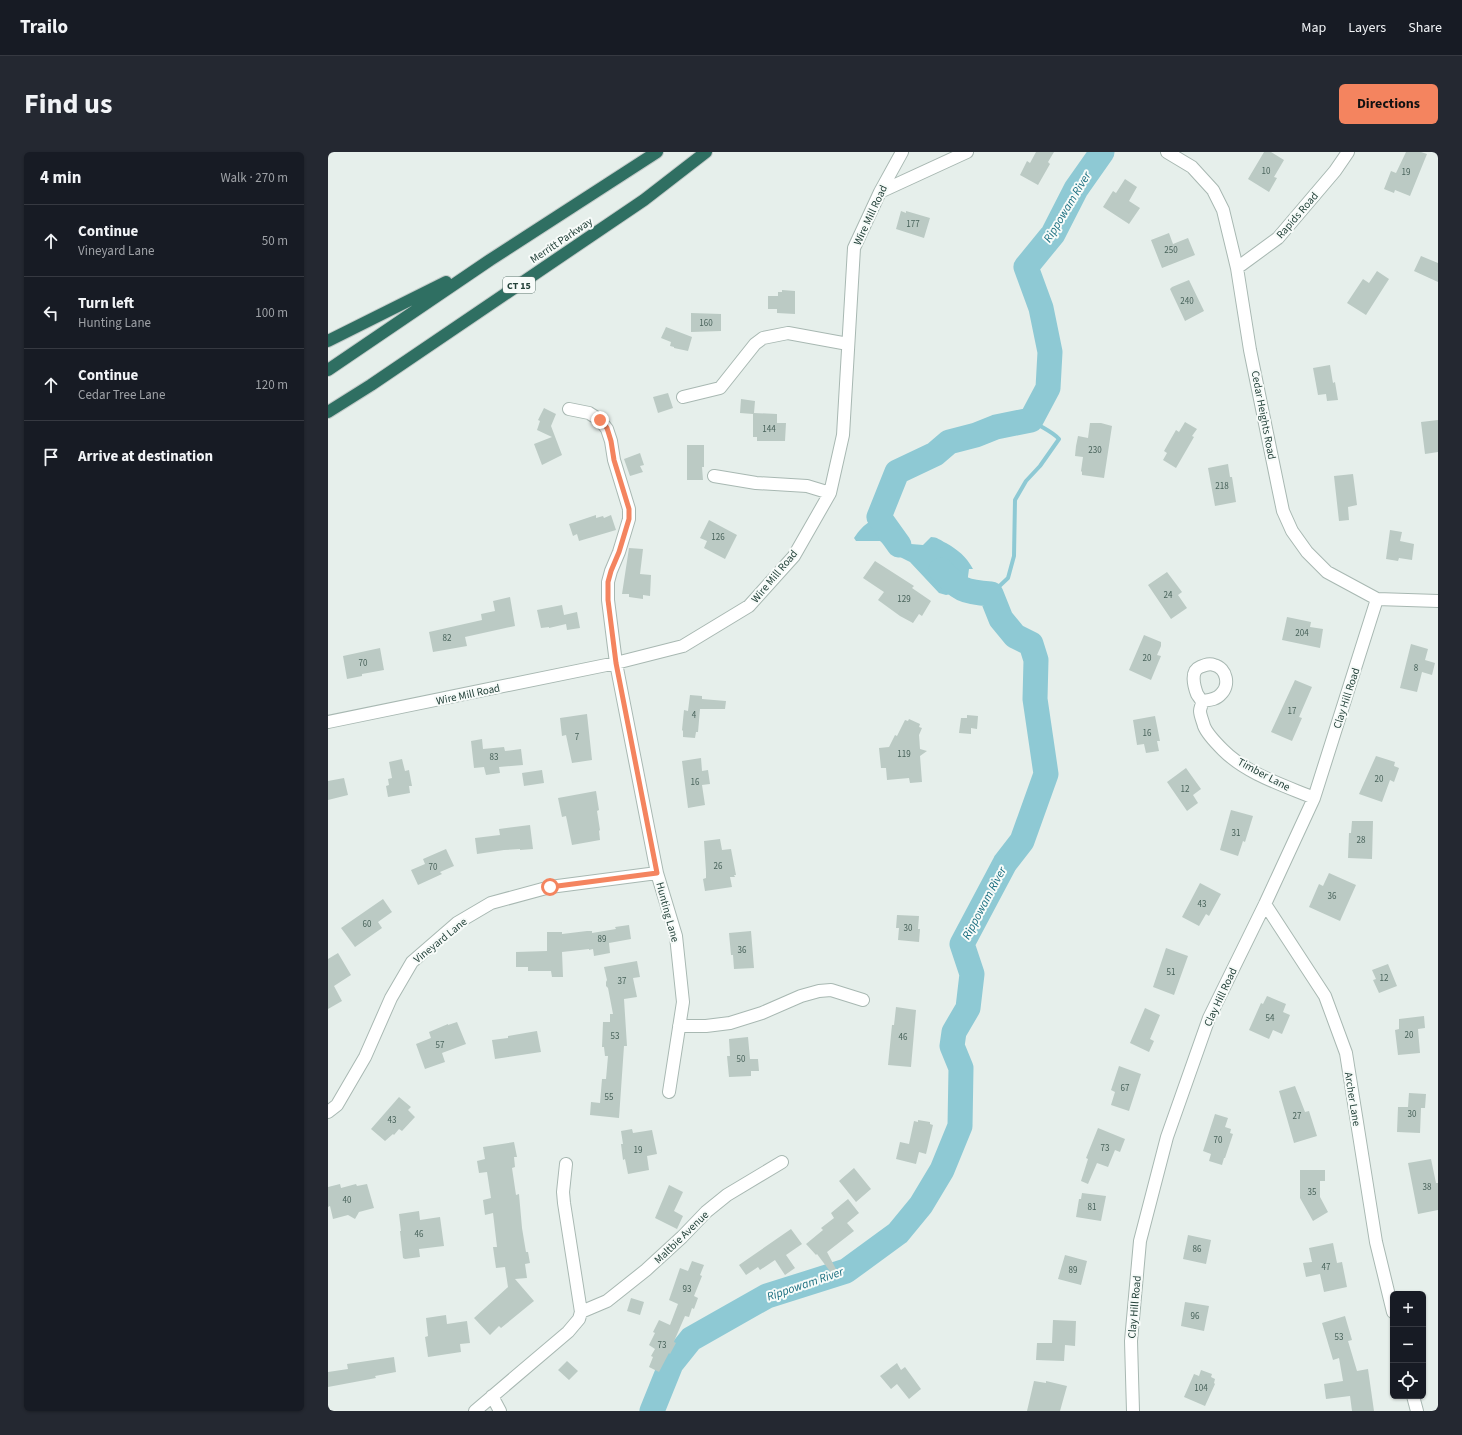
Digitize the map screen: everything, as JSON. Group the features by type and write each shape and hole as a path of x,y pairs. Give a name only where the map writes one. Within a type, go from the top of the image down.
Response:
{"highway":[{"name":"Merritt Parkway","path":"328,370 490,260 656,152"},
{"name":"Merritt Parkway","path":"328,412 371,385 644,200 706,152"},
{"path":"328,342 490,260"},
{"path":"328,417 371,385"}],"street":[{"name":"Wire Mill Road","path":"328,722 616,663 683,646 750,606 794,556 830,493 843,435 854,248 880,192 902,152"},
{"path":"880,192 967,152"},
{"name":"Cedar Heights Road","path":"1167,152 1192,167 1213,190 1223,210 1237,268 1250,350 1283,511 1292,531 1307,552 1327,572 1377,599 1438,601"},
{"name":"Rapids Road","path":"1237,268 1278,238 1335,171 1348,152"},
{"path":"683,397 720,388 755,344 763,338 788,333 848,344"},
{"name":"Hunting Lane","path":"569,409 589,413 600,420 607,428 614,460 629,509 629,519 608,582 608,600 616,663 657,873 676,936 683,1002 669,1092"},
{"path":"714,476 756,483 807,486 830,493"},
{"name":"Clay Hill Road","path":"1133,1411 1131,1341 1140,1241 1167,1138 1209,1018 1265,904 1314,798 1377,599"},
{"name":"Timber Lane","path":"1202,702 1200,711 1205,727 1223,750 1244,766 1271,780 1314,798"},
{"name":"Vineyard Lane","path":"328,1112 337,1105 365,1057 391,998 412,962 457,923 491,903 550,887 657,873"},
{"name":"Archer Lane","path":"1265,904 1325,996 1346,1053 1376,1242 1390,1300"},
{"path":"679,1026 706,1026 730,1023 762,1013 801,996 819,991 831,990 863,1000"},
{"name":"Maltbie Avenue","path":"581,1312 608,1300 646,1270 682,1237 706,1212 722,1199 782,1162"},
{"path":"475,1411 568,1332 579,1319 581,1312 563,1192 566,1164"},
{"path":"492,1396 500,1411"},
{"path":"1414,1399 1417,1411"}],"water":[{"path":"890,514 899,533 911,544 923,545 931,537 954,548 965,557 973,569 969,569 966,591 946,595 939,593 910,562 892,553 880,541 856,541 854,538 865,525"}],"building":[{"path":"1036,152 1054,152 1048,162 1050,164 1038,185 1020,175 1027,161 1030,163"},
{"path":"1264,152 1271,152 1284,160 1274,177 1277,178 1269,192 1248,179"},
{"path":"1406,152 1421,152 1427,154 1410,196 1395,190 1394,193 1384,189 1391,171 1396,173"},
{"path":"1125,179 1137,187 1129,201 1140,208 1129,224 1103,207 1113,191 1116,193"},
{"path":"901,211 930,218 924,238 896,229"},
{"path":"1169,233 1173,244 1188,238 1195,255 1162,268 1151,240"},
{"path":"1421,256 1438,263 1438,282 1414,271"},
{"path":"1377,271 1389,279 1366,315 1347,303 1363,279 1369,283"},
{"path":"1189,280 1204,311 1185,321 1170,289"},
{"path":"782,290 795,291 795,314 777,313 777,309 768,309 768,296 778,296 778,292 782,292"},
{"path":"691,313 721,314 721,331 691,332"},
{"path":"666,327 692,337 688,351 674,348 670,346 671,342 661,338"},
{"path":"1330,365 1338,400 1327,401 1326,394 1318,395 1313,368"},
{"path":"668,393 673,408 658,413 653,397"},
{"path":"741,399 755,401 754,413 777,414 777,423 786,423 785,441 757,441 757,437 753,437 753,414 740,413"},
{"path":"544,408 556,414 551,426 562,455 542,465 534,444 552,437 537,430 540,421 538,420"},
{"path":"1438,420 1438,452 1425,454 1421,422"},
{"path":"1185,422 1197,429 1176,468 1163,460 1167,453 1164,451 1176,430 1179,432"},
{"path":"1090,423 1101,423 1112,426 1104,478 1082,475 1081,471 1083,457 1075,456 1078,436 1088,438"},
{"path":"687,445 704,445 704,467 702,467 703,480 687,480"},
{"path":"640,453 644,465 640,466 643,472 630,476 624,459"},
{"path":"1228,464 1230,477 1232,477 1236,502 1215,506 1208,468"},
{"path":"1353,474 1357,505 1348,507 1349,520 1339,521 1334,476"},
{"path":"596,515 596,518 603,516 604,518 611,515 616,530 579,541 577,534 573,536 569,524"},
{"path":"709,520 737,535 725,559 704,548 707,541 700,538"},
{"path":"1390,530 1402,532 1400,541 1414,544 1412,560 1399,558 1398,561 1386,559"},
{"path":"629,548 643,549 640,574 651,575 650,596 643,595 643,599 629,597 629,594 622,594"},
{"path":"875,561 914,586 912,588 931,601 922,616 919,614 913,623 900,616 878,600 884,592 863,578"},
{"path":"1167,572 1182,592 1178,595 1187,608 1171,619 1148,585"},
{"path":"510,597 515,626 465,637 467,646 433,652 429,632 482,620 481,614 495,611 493,601"},
{"path":"562,605 564,615 577,612 580,628 567,630 566,624 549,628 541,628 537,610"},
{"path":"1287,617 1311,622 1310,627 1323,629 1320,648 1282,640"},
{"path":"1144,635 1161,642 1157,655 1161,656 1151,680 1129,670"},
{"path":"1411,644 1428,649 1425,660 1435,663 1432,675 1422,672 1417,692 1400,688"},
{"path":"380,648 384,670 362,674 362,676 347,679 343,656"},
{"path":"1295,680 1312,687 1299,717 1302,718 1292,741 1271,732"},
{"path":"690,695 702,696 702,699 726,701 725,709 700,709 698,732 696,732 695,738 683,737 682,730 684,710 688,711"},
{"path":"587,714 592,760 572,763 566,735 562,736 560,718"},
{"path":"967,715 978,716 977,729 971,728 971,734 959,733 961,718 967,718"},
{"path":"1155,716 1160,741 1157,741 1159,751 1146,753 1144,744 1137,745 1133,720"},
{"path":"909,719 920,724 919,727 922,728 919,735 920,749 927,751 920,756 922,782 910,783 909,778 887,780 886,768 881,768 879,748 889,747 895,735 897,736 905,720 908,721"},
{"path":"482,739 483,749 504,747 505,751 521,749 523,765 499,767 500,773 486,775 484,767 474,768 471,741"},
{"path":"1376,756 1395,762 1394,766 1399,768 1394,782 1390,780 1382,802 1359,794"},
{"path":"701,758 702,771 708,770 710,784 702,785 705,805 688,808 682,761"},
{"path":"402,759 405,771 409,770 412,786 409,786 410,793 388,797 386,786 389,785 388,779 392,778 389,762"},
{"path":"1186,768 1201,789 1193,795 1198,803 1187,811 1167,782"},
{"path":"542,770 544,783 524,786 522,773"},
{"path":"344,778 348,795 328,800 328,781"},
{"path":"596,791 599,810 597,811 600,840 572,845 566,816 562,817 558,798"},
{"path":"1231,810 1253,816 1245,842 1243,841 1238,856 1220,850"},
{"path":"1352,821 1373,821 1372,859 1348,858 1349,833 1351,833"},
{"path":"530,825 533,849 504,850 477,854 475,838 500,835 499,829"},
{"path":"720,839 722,850 731,849 736,875 734,875 735,877 730,877 732,887 705,891 703,879 706,878 704,841"},
{"path":"446,849 454,866 440,872 442,874 418,885 411,870 425,864 423,859"},
{"path":"1329,873 1356,885 1340,921 1309,907 1319,884 1323,886"},
{"path":"1200,883 1221,894 1209,916 1206,914 1199,926 1182,917"},
{"path":"383,899 392,912 378,922 382,928 355,947 341,928"},
{"path":"897,915 919,916 919,942 898,940 899,928 896,928"},
{"path":"629,925 631,939 609,943 610,953 594,956 593,949 562,952 563,977 552,977 551,971 528,971 528,967 516,967 516,952 547,951 547,932 562,932 562,934 592,931 592,933"},
{"path":"751,931 754,968 734,969 729,933"},
{"path":"1166,948 1188,956 1174,995 1153,987"},
{"path":"338,953 351,975 334,986 342,1001 328,1009 328,959"},
{"path":"637,961 640,977 633,978 637,997 624,999 627,1046 624,1046 619,1118 590,1115 591,1102 600,1103 602,1079 606,1079 608,1056 605,1056 604,1047 602,1047 603,1022 610,1022 610,1014 613,1014 608,988 606,986 607,980 604,967"},
{"path":"1388,964 1397,986 1379,993 1373,980 1376,979 1372,970"},
{"path":"1267,996 1286,1004 1283,1012 1290,1015 1282,1034 1273,1030 1269,1039 1249,1030 1261,1003 1263,1004"},
{"path":"896,1007 916,1010 911,1067 888,1065 892,1025 894,1025"},
{"path":"1145,1008 1160,1015 1150,1039 1154,1041 1149,1052 1130,1043"},
{"path":"1424,1016 1425,1028 1418,1029 1420,1053 1398,1055 1395,1030 1399,1029 1399,1019"},
{"path":"457,1022 466,1044 442,1053 445,1062 425,1069 416,1044 431,1038 429,1032"},
{"path":"537,1031 541,1052 495,1059 492,1040"},
{"path":"748,1037 750,1059 758,1059 759,1071 751,1071 751,1076 729,1077 727,1056 730,1056 729,1039"},
{"path":"1119,1066 1141,1074 1129,1111 1111,1105 1115,1092 1111,1090"},
{"path":"1295,1086 1305,1112 1309,1111 1317,1136 1294,1143 1279,1091"},
{"path":"1409,1093 1426,1094 1425,1108 1421,1108 1420,1133 1397,1132 1398,1107 1408,1107"},
{"path":"399,1097 411,1107 408,1110 415,1117 402,1131 399,1129 394,1135 393,1134 385,1141 371,1129"},
{"path":"1215,1114 1228,1118 1225,1127 1231,1129 1230,1133 1233,1134 1222,1165 1209,1161 1211,1154 1203,1151"},
{"path":"918,1120 930,1122 930,1124 933,1125 926,1154 919,1152 916,1164 896,1159 900,1142 909,1144 914,1121 918,1122"},
{"path":"1098,1128 1125,1139 1120,1152 1115,1150 1108,1167 1097,1163 1088,1184 1081,1181 1088,1159 1086,1158"},
{"path":"632,1129 633,1133 652,1130 657,1154 647,1156 649,1170 628,1174 625,1159 623,1160 621,1131"},
{"path":"514,1142 517,1157 514,1157 515,1167 512,1168 516,1195 519,1194 522,1228 526,1252 528,1252 530,1263 525,1264 527,1278 515,1279 534,1301 501,1328 499,1326 490,1335 474,1318 508,1287 505,1267 496,1268 493,1247 497,1247 493,1213 485,1215 483,1200 491,1198 487,1172 479,1173 477,1161 485,1159 483,1147"},
{"path":"1431,1159 1436,1183 1438,1183 1438,1210 1418,1214 1408,1163"},
{"path":"854,1168 871,1189 856,1202 839,1181"},
{"path":"1300,1170 1325,1170 1325,1181 1320,1181 1320,1197 1328,1212 1313,1221 1300,1198"},
{"path":"340,1184 341,1188 356,1184 357,1186 367,1184 374,1208 359,1212 355,1219 348,1215 333,1219 330,1206 328,1207 328,1187"},
{"path":"669,1185 683,1192 674,1211 683,1216 677,1229 655,1218"},
{"path":"1082,1193 1106,1196 1101,1221 1076,1217 1079,1199 1081,1199"},
{"path":"848,1199 859,1213 847,1223 854,1231 827,1252 837,1271 832,1274 817,1254 816,1255 806,1244 823,1230 821,1228 834,1218 831,1213"},
{"path":"419,1211 420,1220 440,1217 444,1246 419,1249 420,1257 405,1259 403,1258 399,1214"},
{"path":"791,1229 802,1244 786,1255 795,1268 785,1275 775,1260 760,1270 758,1267 746,1275 739,1265"},
{"path":"1188,1235 1211,1240 1206,1264 1183,1259"},
{"path":"1333,1243 1337,1263 1342,1262 1347,1287 1324,1292 1320,1274 1306,1277 1303,1263 1312,1262 1309,1248"},
{"path":"1065,1255 1087,1261 1081,1285 1058,1279"},
{"path":"692,1261 704,1265 700,1275 702,1276 694,1296 698,1298 689,1317 685,1316 674,1342 676,1343 659,1372 649,1367 653,1357 651,1356 655,1349 649,1345 659,1320 670,1325 678,1304 669,1300 680,1268 688,1271"},
{"path":"631,1298 644,1302 640,1315 627,1311"},
{"path":"1185,1302 1209,1306 1204,1331 1181,1326"},
{"path":"446,1315 447,1324 467,1321 470,1343 460,1344 461,1352 428,1357 425,1337 428,1336 426,1318"},
{"path":"1345,1316 1352,1340 1348,1341 1357,1371 1368,1369 1374,1411 1352,1411 1350,1396 1326,1399 1324,1384 1343,1381 1339,1358 1333,1360 1322,1323"},
{"path":"1053,1320 1076,1321 1075,1346 1065,1345 1064,1361 1036,1360 1037,1343 1052,1343"},
{"path":"394,1357 396,1372 375,1376 376,1378 328,1387 328,1372 348,1369 347,1364"},
{"path":"567,1361 578,1371 569,1380 558,1370"},
{"path":"897,1363 901,1370 905,1367 921,1389 909,1399 897,1384 891,1389 880,1376"},
{"path":"1201,1370 1212,1374 1211,1377 1215,1379 1215,1384 1205,1406 1184,1397 1194,1374 1199,1376"},
{"path":"1034,1381 1046,1383 1046,1381 1067,1386 1060,1411 1027,1411"}],"waterway":[{"name":"Rippowam River","path":"899,545 879,517 897,472 935,454 949,442 976,435 996,427 1031,420 1048,388 1050,352 1041,308 1026,267 1053,234 1076,189 1102,152"},
{"name":"Rippowam River","path":"991,594 1008,578 1014,556 1015,500 1026,481 1040,466 1059,439 1031,420"},
{"name":"Rippowam River","path":"652,1411 671,1364 691,1339 767,1296 846,1271 898,1233 921,1205 942,1170 960,1126 961,1068 952,1046 954,1032 968,1008 972,974 962,944 1005,863 1022,841 1046,774 1035,699 1036,660 1031,644 1015,636 1001,619 991,594 963,589 953,582 941,570"}],"route":[{"path":"550,887 657,873 616,663 608,600 608,582 629,519 629,509 614,460 607,428 600,420"}]}
